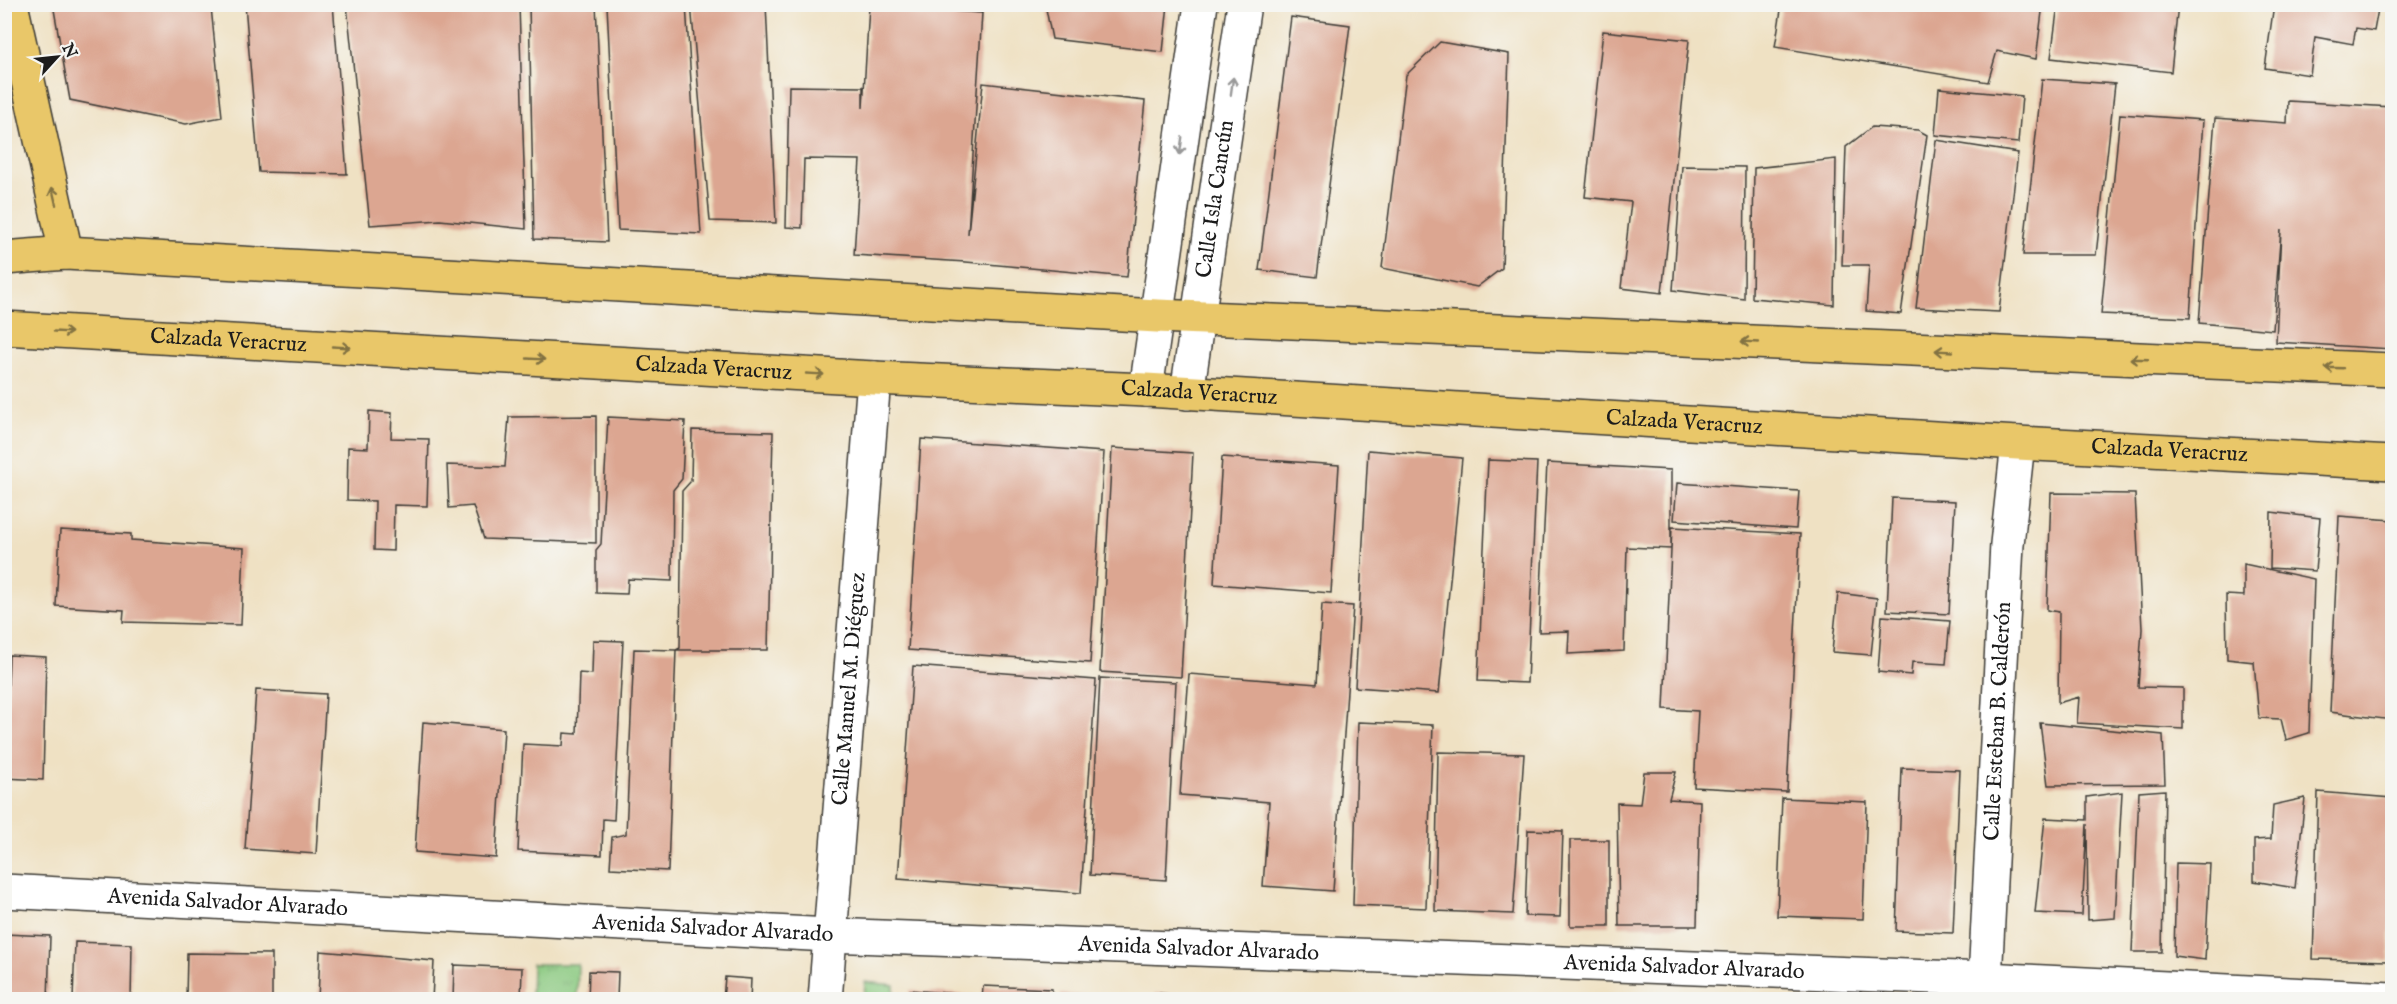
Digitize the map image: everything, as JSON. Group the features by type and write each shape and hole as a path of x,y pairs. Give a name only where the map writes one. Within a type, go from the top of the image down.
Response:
{"main road":[{"path":"11,4 66,253"},
{"path":"6,249 1157,316 2392,370"},
{"name":"Calzada Veracruz","path":"4,328 874,378 1146,390 2018,443 2392,463"}],"street":[{"name":"Calle Isla Cancún","path":"1146,390 1201,4"},
{"name":"Calle Isla Cancún","path":"1187,393 1244,4"},
{"name":"Calle Manuel M. Diéguez","path":"825,999 874,378"},
{"name":"Calle Esteban B. Calderón","path":"1984,989 2007,544 2018,443"},
{"name":"Avenida Salvador Alvarado","path":"4,891 829,935 1984,989 2392,999"}],"green space":[{"path":"532,964 578,964 577,999 531,999"},
{"path":"865,982 894,985 894,999 864,999"}],"building":[{"path":"53,4 160,4 211,7 222,117 186,124 70,100"},
{"path":"245,4 333,4 347,174 259,172"},
{"path":"529,4 596,4 607,242 534,239"},
{"path":"691,4 766,4 776,223 710,221"},
{"path":"1045,4 1168,4 1163,52 1052,39"},
{"path":"1782,4 2043,4 2036,59 1997,51 1988,82 1775,47"},
{"path":"2058,4 2178,4 2171,72 2051,58"},
{"path":"2274,4 2379,4 2374,31 2356,28 2353,44 2315,37 2310,75 2265,68"},
{"path":"347,5 519,5 526,229 440,220 370,225"},
{"path":"607,5 686,5 701,234 618,230"},
{"path":"869,6 982,13 968,234 983,83 1145,101 1127,277 966,262 854,255 860,160 804,159 802,228 786,227 789,86 863,87 863,108"},
{"path":"1291,17 1350,25 1317,277 1259,270"},
{"path":"1603,31 1689,40 1662,293 1621,288 1631,202 1585,197"},
{"path":"1440,42 1509,54 1502,268 1477,287 1382,268 1406,75"},
{"path":"2042,79 2115,84 2096,255 2023,255"},
{"path":"1939,88 2022,96 2018,143 1935,135"},
{"path":"2288,101 2392,107 2392,349 2276,342 2281,229 2273,330 2199,323 2215,118 2287,123"},
{"path":"2120,114 2203,120 2190,318 2101,314"},
{"path":"1872,127 1918,130 1927,135 1901,314 1866,311 1869,265 1842,265 1846,147"},
{"path":"1936,140 2018,153 1999,312 1916,308"},
{"path":"1836,159 1834,305 1752,298 1754,168"},
{"path":"1682,166 1745,167 1744,299 1673,290"},
{"path":"369,411 392,413 391,438 429,439 427,506 394,505 393,551 374,550 375,501 347,500 348,447 368,448"},
{"path":"596,416 596,543 484,539 473,506 449,508 447,465 505,467 509,417"},
{"path":"608,417 685,421 682,479 673,490 672,581 628,579 627,594 596,593 596,550 601,544"},
{"path":"692,430 773,432 768,650 676,650 680,648 682,491 691,481"},
{"path":"921,439 1104,452 1090,663 908,650"},
{"path":"1112,448 1193,453 1181,677 1100,672"},
{"path":"1368,450 1462,458 1439,693 1355,687"},
{"path":"1222,457 1339,465 1331,593 1214,584"},
{"path":"1488,460 1537,462 1527,683 1478,681"},
{"path":"1547,463 1671,470 1671,549 1627,547 1624,651 1568,654 1569,631 1539,632"},
{"path":"1677,483 1799,491 1796,529 1674,520"},
{"path":"2051,493 2135,494 2142,629 2138,687 2183,688 2183,729 2077,723 2079,697 2058,703 2059,612 2047,610"},
{"path":"1892,498 1955,501 1949,614 1887,611"},
{"path":"2271,512 2320,518 2315,571 2270,568"},
{"path":"2339,516 2392,520 2392,720 2330,712"},
{"path":"1672,527 1800,534 1787,792 1694,787 1698,711 1664,709"},
{"path":"60,530 131,534 131,540 244,548 241,625 123,622 124,610 56,606"},
{"path":"2244,564 2314,579 2309,733 2286,740 2281,719 2259,718 2254,662 2227,659 2226,595 2244,596"},
{"path":"1838,593 1877,598 1871,655 1832,652"},
{"path":"1322,604 1353,606 1333,891 1263,886 1269,802 1180,795 1189,674 1317,684"},
{"path":"1882,616 1950,621 1946,664 1912,662 1911,675 1878,672"},
{"path":"593,640 623,641 614,820 603,819 602,855 518,851 523,744 563,746 564,733 577,734 579,673 592,674"},
{"path":"634,649 676,650 668,871 610,868 612,837 626,834"},
{"path":"9,655 46,657 43,780 5,778"},
{"path":"913,666 1096,680 1081,893 898,879"},
{"path":"1100,678 1176,682 1166,880 1090,875"},
{"path":"256,690 326,694 316,854 245,849"},
{"path":"423,722 504,729 496,858 415,852"},
{"path":"1358,722 1433,725 1426,908 1353,905"},
{"path":"2040,723 2163,735 2165,784 2048,785"},
{"path":"1438,752 1524,754 1513,914 1435,911"},
{"path":"1902,768 1960,770 1953,933 1896,931"},
{"path":"1644,772 1676,772 1669,799 1700,801 1697,926 1619,926 1617,803 1640,804"},
{"path":"2165,790 2162,952 2132,952 2139,792"},
{"path":"2122,792 2115,918 2088,920 2087,824 2082,915 2035,913 2045,818 2087,820 2087,797"},
{"path":"2318,792 2392,798 2389,961 2313,959"},
{"path":"1782,798 1867,802 1863,919 1777,916"},
{"path":"2305,798 2295,888 2254,881 2254,840 2271,839 2273,805"},
{"path":"1528,830 1563,831 1560,917 1525,916"},
{"path":"1570,840 1609,840 1609,926 1570,926"},
{"path":"2176,863 2210,864 2205,960 2174,956"},
{"path":"4,934 50,936 48,1000 4,1000"},
{"path":"75,942 132,944 131,1000 73,1000"},
{"path":"320,951 434,961 432,1000 318,1000"},
{"path":"187,953 272,954 272,1000 186,999"},
{"path":"454,965 522,968 521,1000 453,1000"},
{"path":"589,971 618,972 617,1000 588,1000"},
{"path":"725,977 751,979 750,1000 723,1000"},
{"path":"983,986 1052,989 1052,1000 982,1000"},
{"path":"910,990 981,996 980,1000 909,1000"},
{"path":"1155,993 1207,996 1207,1000 1155,1000"},
{"path":"1061,994 1119,998 1119,1000 1061,1000"}]}
